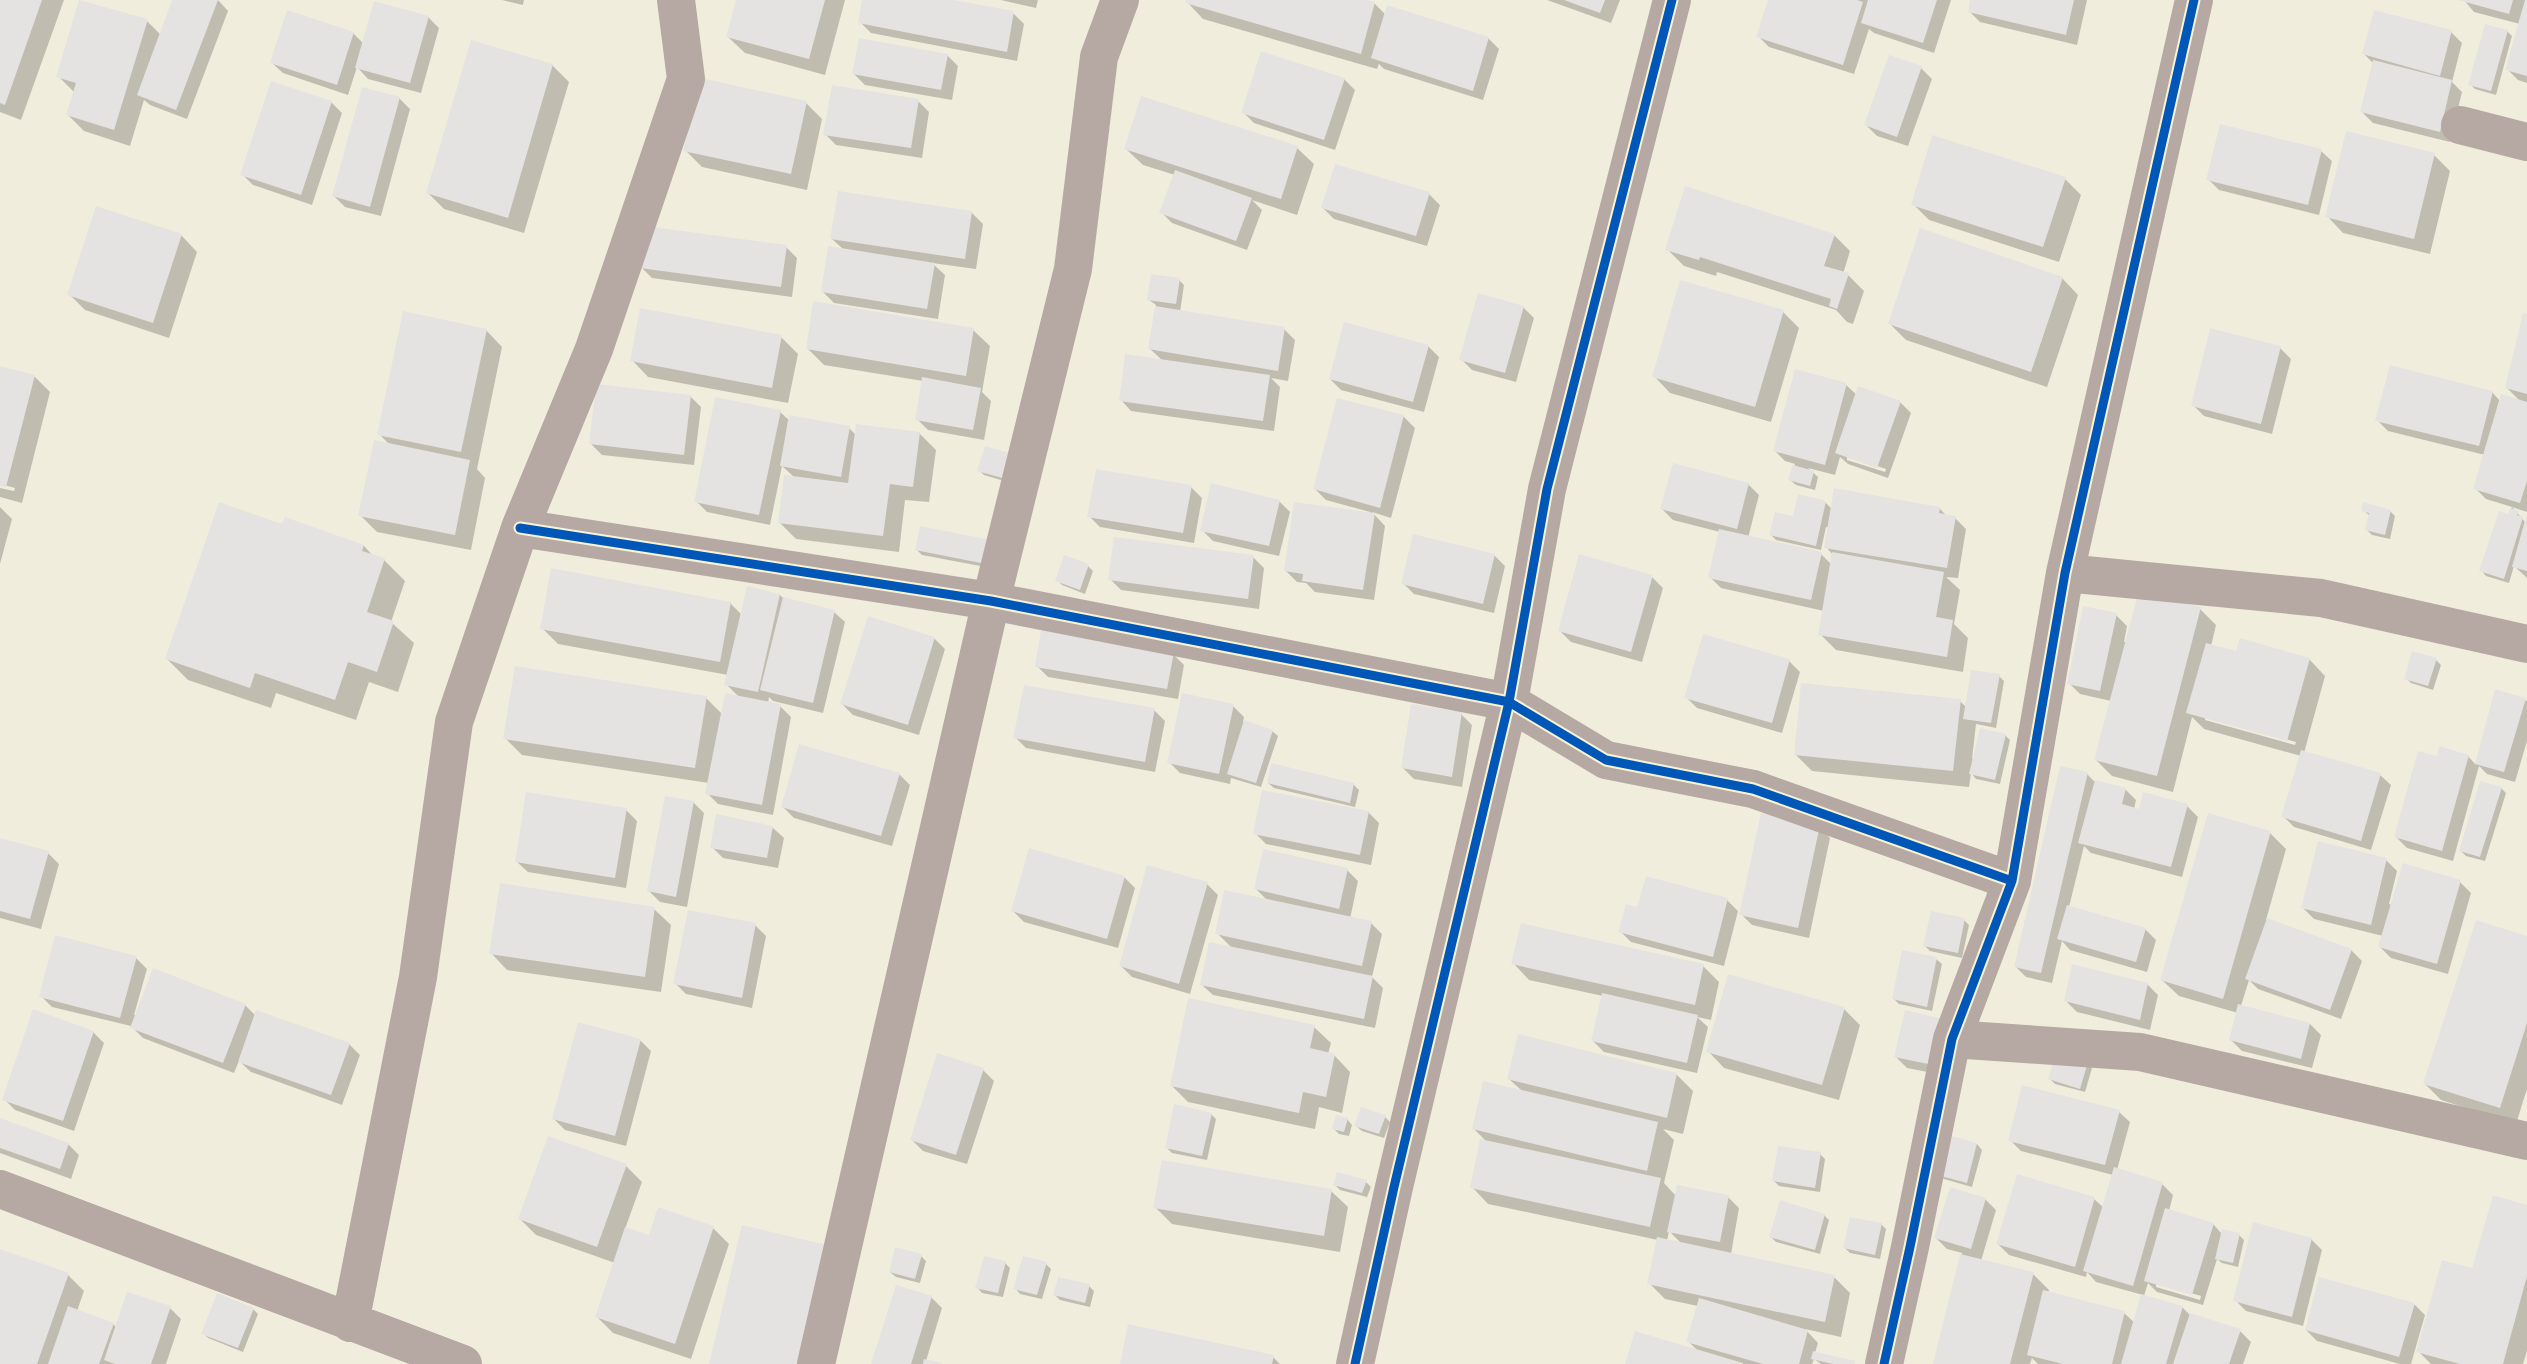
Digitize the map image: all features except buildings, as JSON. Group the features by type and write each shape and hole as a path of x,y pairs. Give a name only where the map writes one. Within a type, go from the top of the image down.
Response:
{"street":[{"path":"350,1323 418,977 454,722 520,528 594,349 686,79 676,0"},
{"path":"816,1364 991,601 1073,269 1099,57 1120,0"},
{"path":"1355,1364 1508,702 1548,489 1672,0"},
{"path":"1884,1364 1952,1039 2012,881 2065,573 2194,0"},
{"path":"2460,124 2527,142"},
{"path":"520,528 991,601 1508,702 1606,760 1753,789 2012,881"},
{"path":"2065,573 2321,598 2527,644"},
{"path":"1952,1039 2140,1052 2527,1141"},
{"path":"0,1189 463,1364"}],"cycle path":[{"path":"1355,1364 1394,1187 1509,702 1547,489 1672,0"},
{"path":"1884,1364 1952,1039 2012,881 2065,573 2194,0"},
{"path":"520,528 991,601 1509,702 1606,760 1753,789 2012,881"}]}
